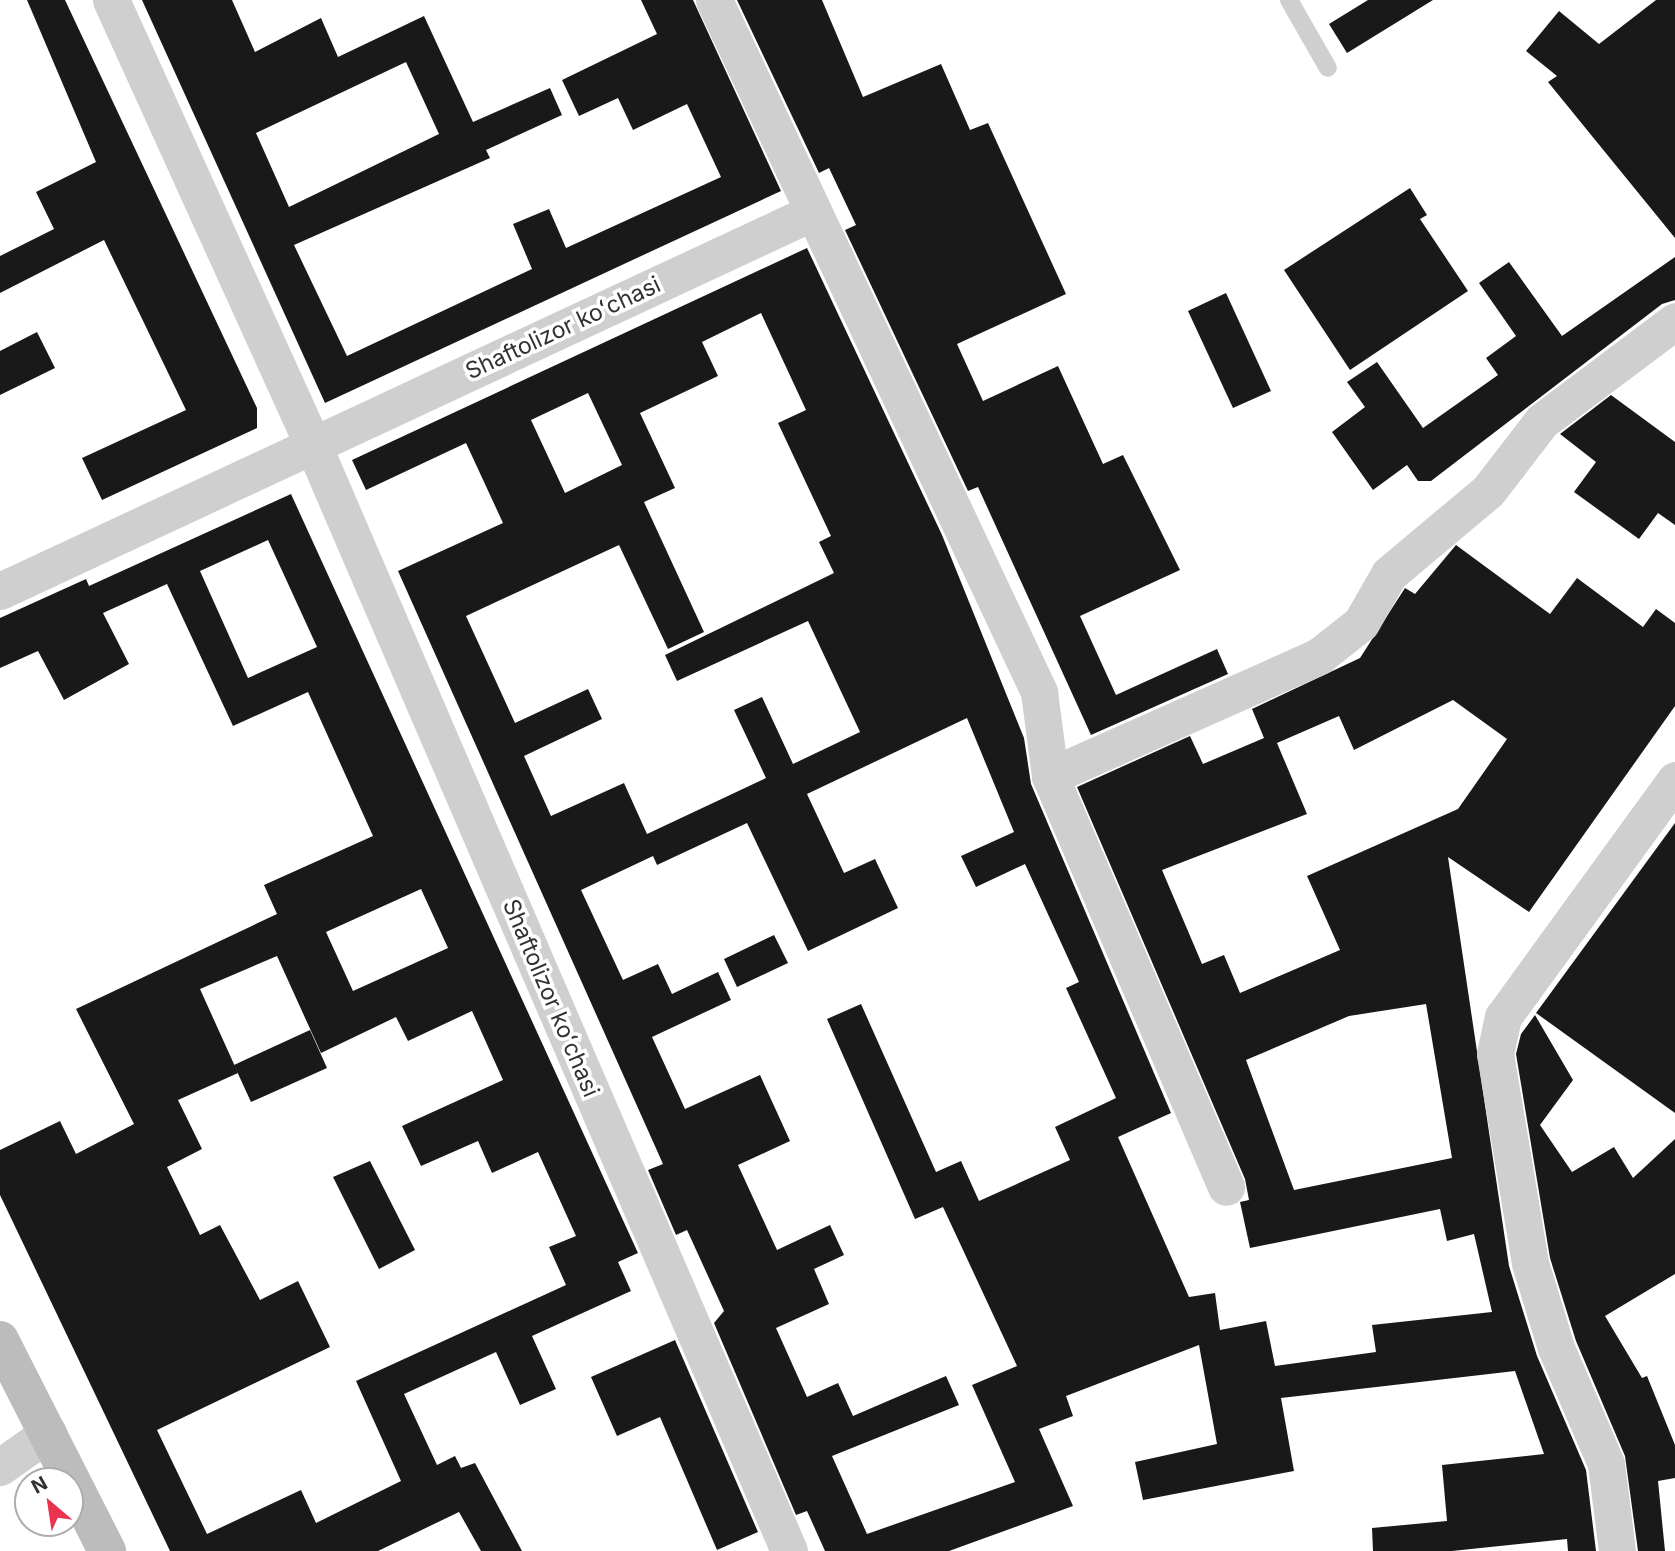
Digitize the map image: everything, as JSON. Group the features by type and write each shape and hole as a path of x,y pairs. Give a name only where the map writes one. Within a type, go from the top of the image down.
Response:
{"main road":[{"path":"0,1340 107,1551"}],"street":[{"name":"Shaftolizor koʻchasi","path":"111,0 313,445 789,1551"},
{"path":"714,0 1039,692 1051,776 1226,1187"},
{"name":"Shaftolizor koʻchasi","path":"0,591 813,212"},
{"path":"1051,776 1319,656 1361,623 1389,574 1488,491 1542,421 1675,321"},
{"path":"1617,1551 1606,1464 1556,1348 1530,1263 1495,1054 1503,1017 1675,780"},
{"path":"0,1467 48,1433"}],"lane":[{"path":"1289,0 1328,68"}],"building":[{"path":"27,0 65,0 257,408 257,428 102,500 82,458 186,410 104,240 0,293 0,256 54,229 36,192 96,162"},
{"path":"142,0 232,0 255,52 321,18 338,57 424,16 473,122 550,88 562,115 486,150 490,158 294,245 347,356 532,269 513,224 549,209 566,248 721,177 687,104 633,130 618,98 579,116 562,80 657,34 641,0 693,0 781,191 325,403","holes":["406,62 439,134 289,207 256,133"]},
{"path":"737,0 822,0 863,97 941,64 970,130 988,123 1066,294 957,344 983,401 1058,366 1103,464 1123,455 1180,570 1080,616 1116,695 1217,649 1228,674 1091,735 978,487 968,491 845,230 856,225 829,168 819,173"},
{"path":"1368,0 1433,0 1347,53 1329,24"},
{"path":"1656,0 1675,0 1675,238 1548,82 1557,76 1526,51 1559,11 1599,44"},
{"path":"1410,188 1427,215 1420,219 1468,291 1350,370 1284,270"},
{"path":"807,248 942,535 1024,738 1031,784 1171,1113 1118,1137 1189,1297 1215,1293 1220,1330 1266,1321 1275,1366 1376,1352 1372,1325 1492,1312 1474,1234 1447,1241 1440,1209 1250,1248 1240,1202 1249,1200 1245,1179 1077,787 1190,736 1203,764 1264,738 1252,709 1360,658 1405,588 1415,594 1456,545 1550,614 1577,578 1643,627 1656,609 1675,623 1675,706 1529,912 1448,857 1509,1266 1537,1356 1586,1470 1596,1551 1568,1551 1567,1539 1452,1551 1373,1551 1372,1528 1447,1521 1442,1465 1544,1454 1515,1371 1281,1398 1294,1471 1143,1500 1135,1462 1217,1444 1199,1345 1066,1396 1073,1416 1039,1429 1073,1506 949,1551 825,1551 807,1511 796,1515 714,1323 724,1311 687,1230 676,1235 648,1170 663,1164 398,571 503,523 466,443 366,490 352,460","holes":["761,313 806,410 778,423 831,536 819,542 834,573 665,655 677,681 808,621 860,732 793,764 762,697 734,710 766,778 647,834 624,783 551,816 524,756 602,719 588,689 515,723 466,616 619,545 668,649 704,632 644,502 675,488 640,413 718,376 702,342","588,393 622,465 565,493 531,420","1453,700 1507,739 1458,809 1307,876 1340,950 1240,993 1224,955 1202,964 1162,870 1307,814 1277,743 1339,716 1354,750","967,718 1014,832 961,856 976,887 1025,864 1079,982 1066,988 1116,1098 1055,1127 1070,1160 979,1201 961,1161 936,1172 861,1004 827,1019 915,1219 943,1207 1017,1366 972,1385 1015,1482 867,1534 832,1456 959,1405 946,1376 853,1416 838,1383 807,1397 776,1328 829,1304 814,1269 844,1255 830,1225 777,1250 738,1165 790,1141 760,1075 685,1109 652,1037 731,1000 718,972 672,994 658,964 623,980 581,890 653,856 657,865 747,823 808,951 898,908 875,859 844,873 807,794","1426,1004 1452,1158 1294,1190 1246,1060 1349,1016"]},
{"path":"1675,257 1675,300 1662,304 1431,481 1418,481 1407,465 1373,490 1332,432 1365,407 1347,382 1377,362 1423,428 1498,375 1486,358 1516,336 1479,283 1509,262 1562,336"},
{"path":"1226,293 1271,391 1233,408 1188,311"},
{"path":"37,332 55,368 0,395 0,351"},
{"path":"1611,395 1675,442 1675,525 1658,513 1639,539 1574,492 1596,462 1560,434"},
{"path":"291,494 638,1253 618,1262 631,1291 532,1336 556,1389 520,1405 496,1352 404,1394 437,1465 455,1456 461,1468 475,1463 522,1551 481,1551 459,1512 378,1551 170,1551 0,1195 0,1150 60,1121 76,1154 134,1124 76,1009 277,914 264,885 373,836 308,692 233,726 167,584 103,613 129,664 64,700 38,651 0,668 0,618 86,579 89,586","holes":["268,540 317,647 248,678 200,571","421,889 448,948 353,991 326,932","277,956 321,1053 396,1017 408,1041 472,1011 503,1080 402,1126 421,1166 478,1141 492,1173 538,1152 576,1236 549,1247 566,1285 356,1381 401,1481 316,1523 301,1490 207,1534 157,1430 330,1347 298,1281 260,1300 220,1225 200,1235 167,1167 202,1149 178,1100 238,1073 200,989"]},
{"path":"1675,823 1675,1113 1536,1013"},
{"path":"774,935 788,963 737,987 724,959"},
{"path":"1535,1015 1573,1080 1540,1125 1572,1172 1614,1147 1633,1178 1675,1139 1675,1274 1605,1316 1642,1378 1647,1376 1675,1445 1675,1478 1658,1481 1665,1551 1638,1551 1625,1456 1576,1341 1550,1258 1516,1054 1521,1034"},
{"path":"310,1030 327,1068 251,1102 234,1065"},
{"path":"370,1161 415,1250 379,1269 333,1177"},
{"path":"675,1340 758,1532 717,1550 660,1417 617,1436 591,1377"}]}
